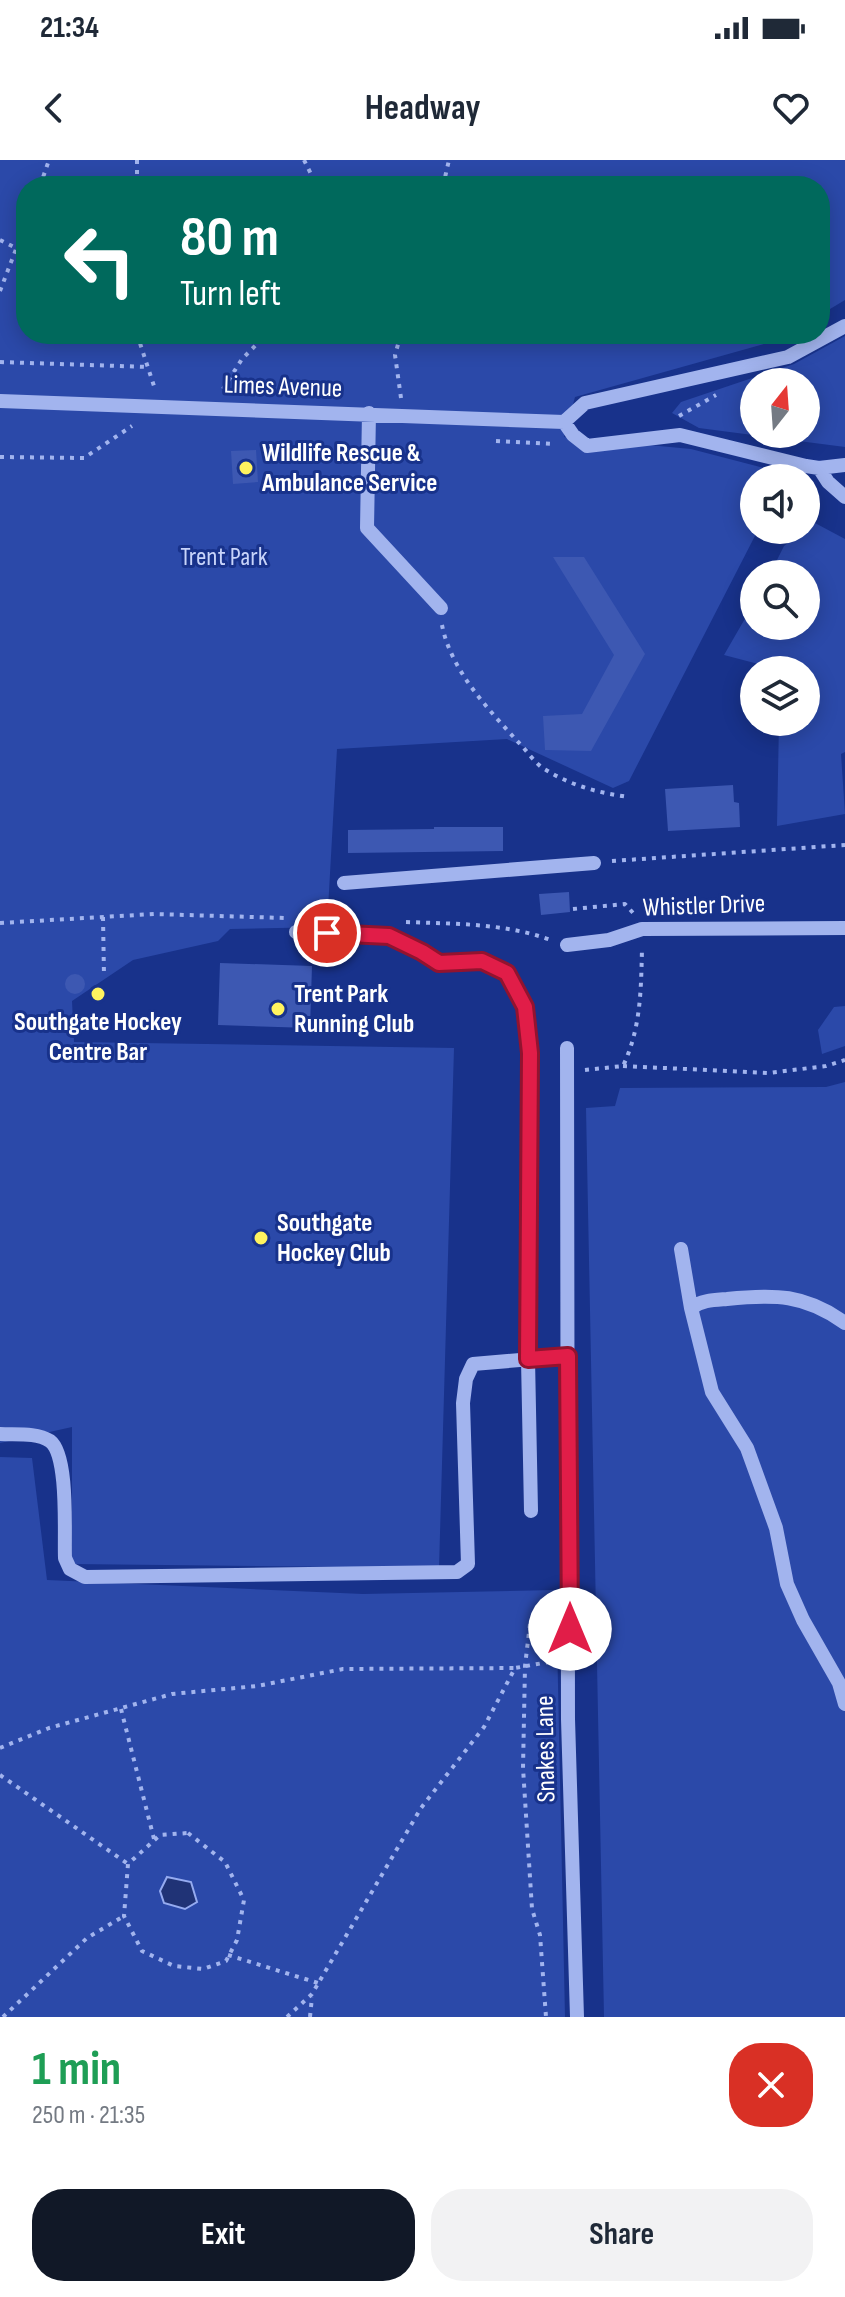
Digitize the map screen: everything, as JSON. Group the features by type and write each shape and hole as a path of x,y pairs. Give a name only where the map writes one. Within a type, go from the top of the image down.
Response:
{"street":[{"path":"800,464 680,435 587,446 573,435 564,422 585,403 788,357 812,344"},
{"name":"Limes Avenue","path":"0,401 564,422"},
{"path":"369,413 367,528 441,608"},
{"path":"820,467 845,465"},
{"path":"820,474 845,497"},
{"path":"344,883 594,863"},
{"name":"Whistler Drive","path":"567,945 609,940 642,929 845,928"},
{"path":"296,932 389,936 439,963 482,961 507,973 525,1007 530,1053 528,1359 531,1511"},
{"name":"Snakes Lane","path":"567,1048 568,1719 577,2017"},
{"path":"681,1249 691,1308 712,1392 747,1448 776,1528 787,1584 803,1620 839,1683 845,1704"},
{"path":"691,1308 711,1300 776,1295 841,1318"},
{"path":"0,1434 34,1435 51,1442 59,1454 65,1558 70,1569 85,1577 457,1572 468,1564 463,1403 466,1379 473,1364 568,1356"}],"path":[{"path":"0,291 16,251"},
{"path":"0,362 149,367 141,344"},
{"path":"212,408 242,359 257,344"},
{"path":"398,344 395,355 403,416"},
{"path":"0,457 84,458 161,406"},
{"path":"441,608 445,641 462,672 492,714 543,769 585,789 629,797"},
{"path":"594,863 845,845"},
{"path":"573,909 625,904 642,929 641,986 634,1042 623,1066"},
{"path":"103,917 104,976"},
{"path":"567,1071 623,1066 769,1073 826,1066 845,1060"},
{"path":"530,1624 525,1666 523,1768 532,1909 540,1935 546,2017"},
{"path":"0,1748 49,1728 172,1694 257,1686 343,1669 515,1668 570,1659"},
{"path":"287,2017 312,1994 421,1808 484,1727 515,1668"},
{"path":"121,1709 154,1840"},
{"path":"0,1775 128,1864"},
{"path":"188,1833 225,1862 244,1900 237,1940 226,1961 203,1969 174,1966 142,1951 124,1916 128,1864 160,1835 188,1833"},
{"path":"3,2017 87,1938 124,1916"},
{"path":"228,1955 318,1983"},
{"path":"310,2017 312,1994"}],"green space":[{"name":"Trent Park","path":"0,160 845,160 845,300 830,309 830,176 16,176 16,344 764,344 575,397 564,437 691,449 748,464 740,464 740,544 751,544 629,781 613,788 507,739 337,749 327,927 230,929 218,941 133,960 72,1001 74,1042 454,1048 439,1568 72,1564 72,1427 0,1443"},
{"path":"845,336 845,447 820,444 820,368 782,368"},
{"path":"740,382 740,433 699,428 672,413 681,402"},
{"path":"820,526 845,539 845,752 841,754 845,814 777,826 779,736 820,736 820,656 740,656 740,659 724,655 740,627 740,640 820,640 820,560 777,560 784,546 820,544"},
{"path":"845,1006 845,1046 822,1054 818,1030 834,1007"},
{"path":"845,1082 845,2017 604,2017 586,1108 615,1106 620,1088 826,1087"},
{"path":"0,1457 32,1458 47,1580 363,1594 556,1590 565,2017 0,2017"}],"shaded area":[{"path":"167,1877 191,1882 197,1902 185,1909 164,1903 160,1891"}],"building":[{"path":"256,450 258,482 233,484 231,451"},
{"path":"553,557 584,557 645,654 591,751 545,750 543,716 582,714 614,655"},
{"path":"733,785 734,802 739,803 740,827 668,831 665,789"},
{"path":"503,827 503,851 348,853 348,830"},
{"path":"569,892 570,912 541,915 539,894"},
{"path":"220,963 312,966 310,1028 218,1025"},
{"path":"75,974 82,977 85,984 82,991 75,994 68,991 65,984 68,977"}],"place":[{"name":"Wildlife Rescue & Ambulance Service","path":"246,468"},
{"name":"Southgate Hockey Centre Bar","path":"98,994"},
{"name":"Trent Park Running Club","path":"278,1009"},
{"name":"Southgate Hockey Club","path":"261,1238"}],"route":[{"path":"327,933 389,936 439,963 482,961 507,973 525,1007 530,1053 528,1359 568,1356 570,1629"}]}
